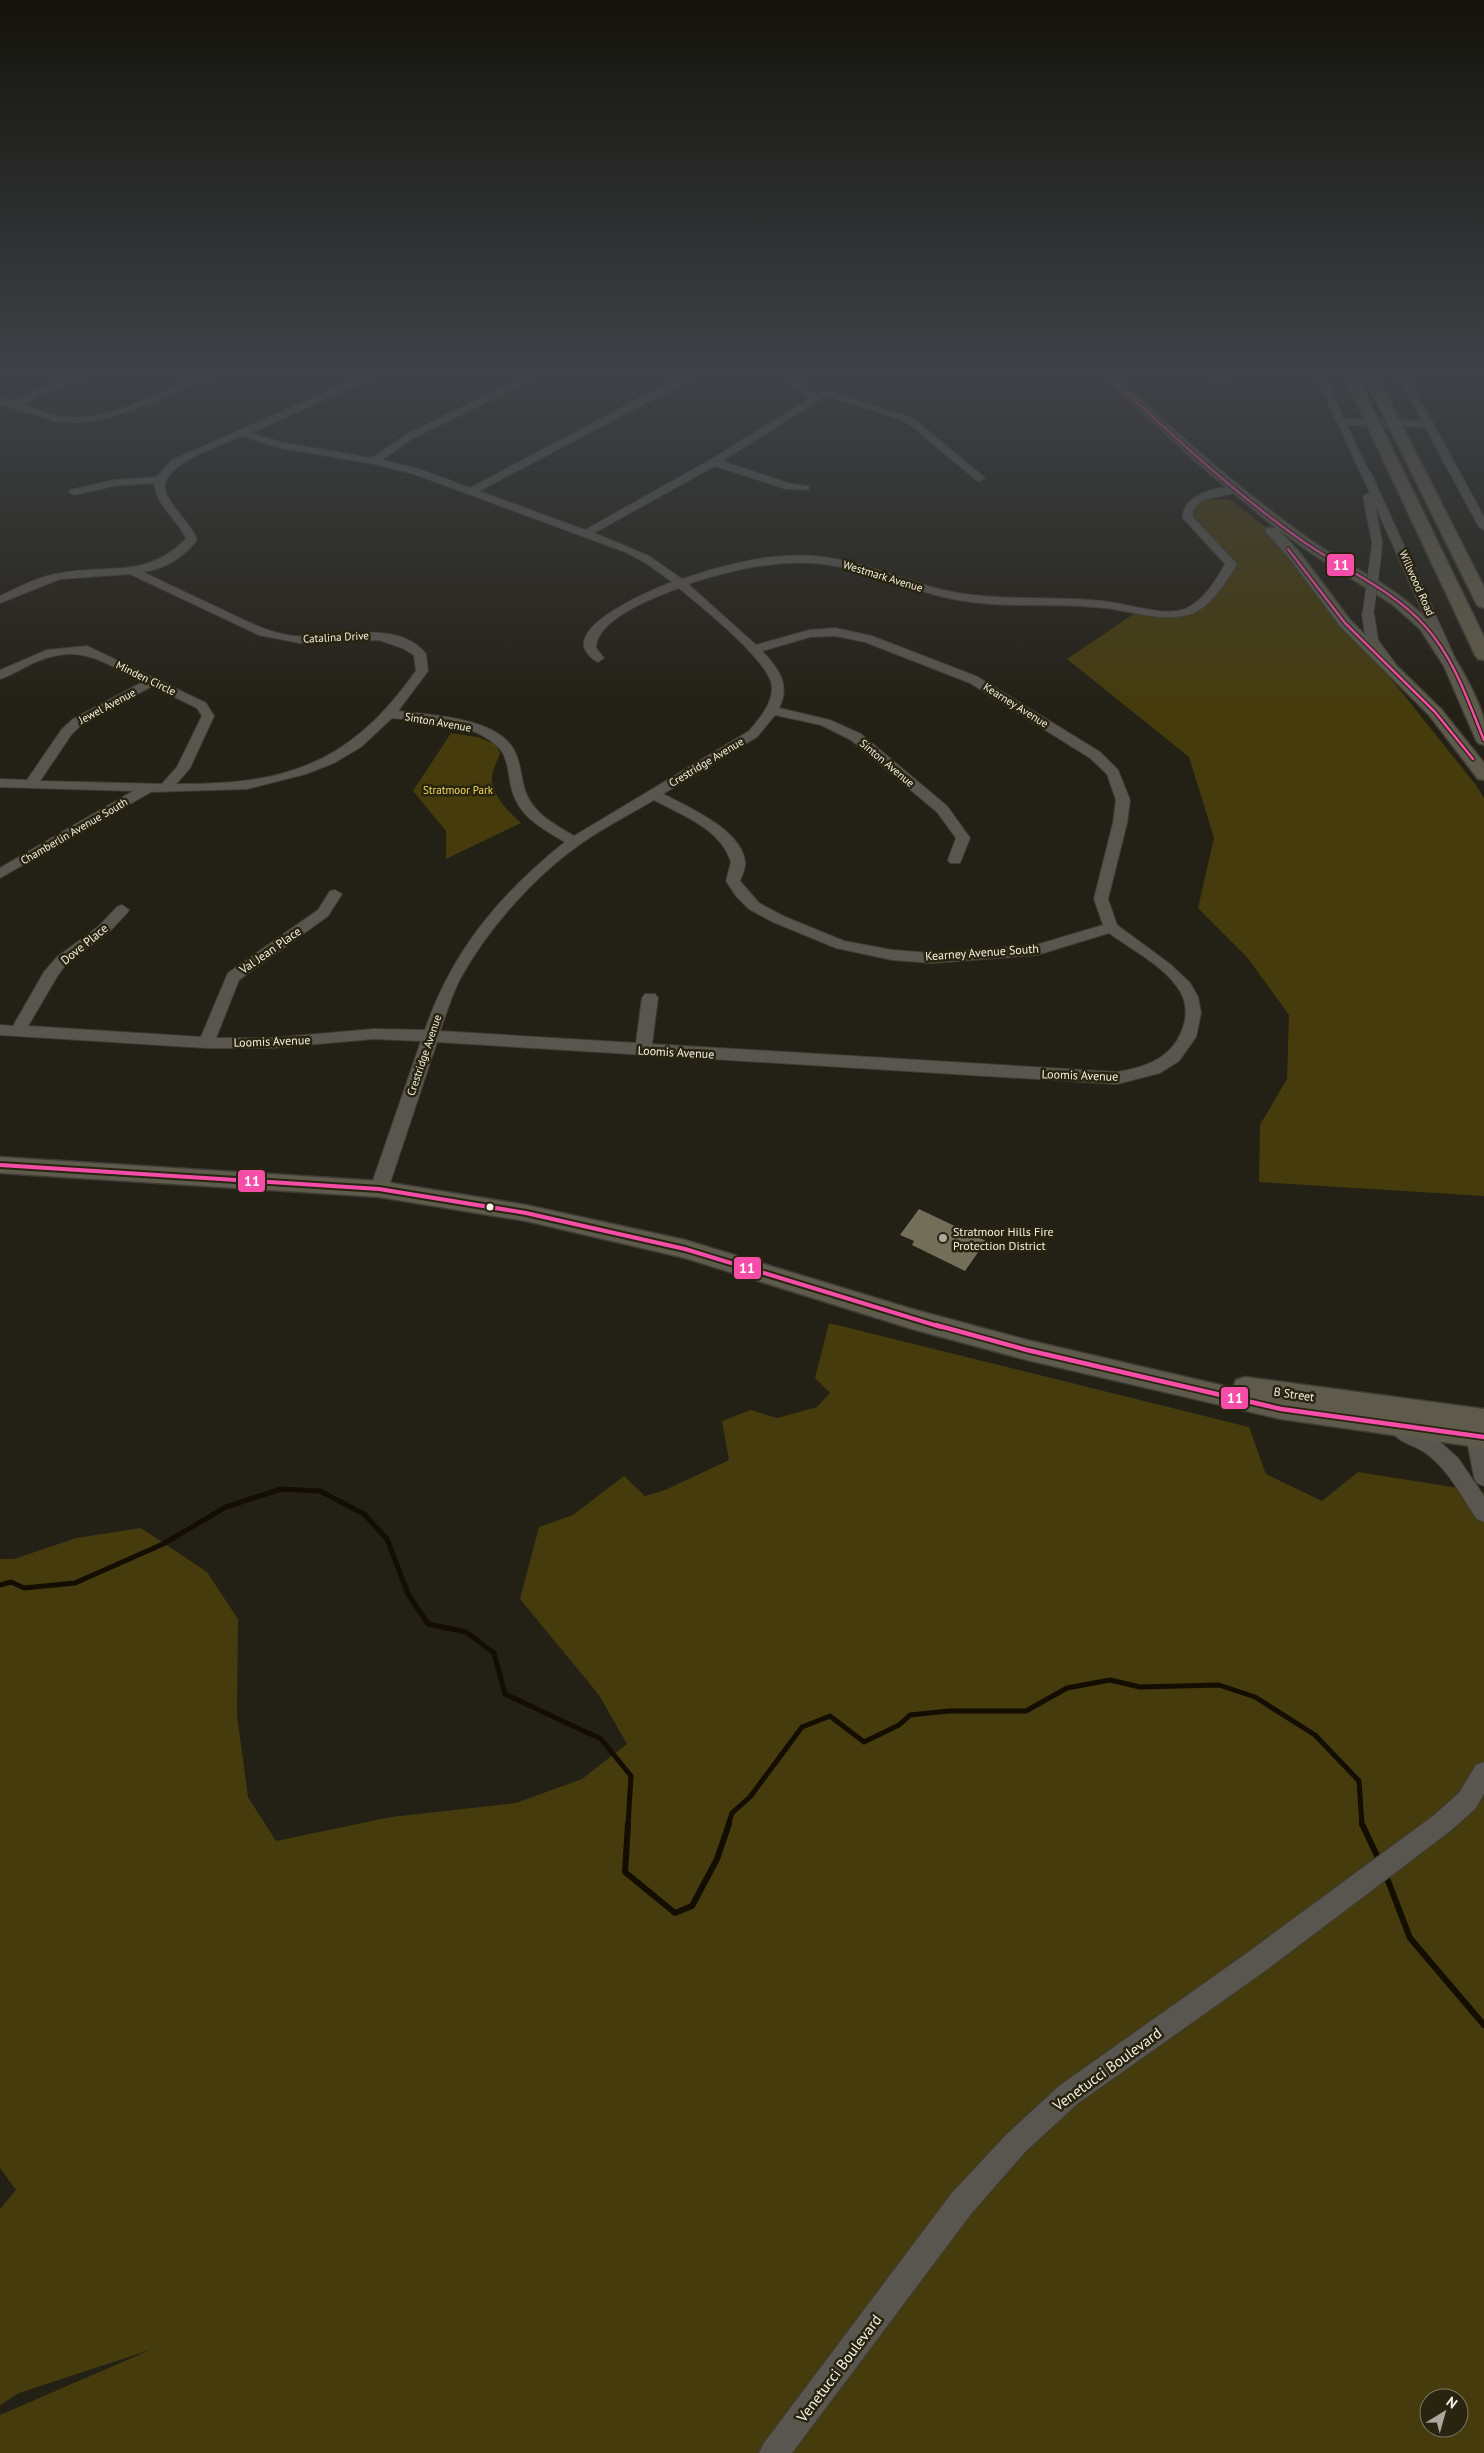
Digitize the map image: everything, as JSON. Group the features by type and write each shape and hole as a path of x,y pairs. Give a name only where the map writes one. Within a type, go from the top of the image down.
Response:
{"highway":[{"path":"1401,484 1484,655"},
{"path":"1427,484 1484,603"}],"main road":[{"path":"1230,484 1302,541 1393,598 1411,612 1437,642 1456,674 1484,740"},
{"path":"1236,490 1295,556 1345,623 1453,732 1484,775"},
{"name":"B Street","path":"0,1165 379,1189 477,1204 612,1231 722,1260 912,1319 1281,1409 1383,1424 1481,1431"},
{"name":"B Street","path":"1103,1367 1435,1413 1481,1431"},
{"path":"1435,1413 1484,1411"}],"street":[{"path":"74,492 107,484"},
{"path":"0,600 38,582 60,576 88,572 135,573 182,552 192,540 189,529 163,500 159,491 160,484"},
{"name":"Crestridge Avenue","path":"379,1189 429,1036 451,982 476,942 510,900 574,842 742,742 752,734 772,711 777,694 778,679 767,661 680,584 650,561 587,534 451,484"},
{"path":"472,491 484,484"},
{"path":"587,534 674,484"},
{"path":"782,484 805,488"},
{"name":"Willwood Road","path":"1366,484 1377,542 1368,614 1369,630 1377,648 1411,689"},
{"name":"Willwood Road","path":"1371,484 1456,674"},
{"path":"1461,484 1484,527"},
{"name":"Westmark Avenue","path":"598,658 590,648 591,636 605,622 631,605 680,584 754,563 777,560 810,560 854,565 931,591 960,597 1104,604 1173,614 1187,612 1196,607 1228,572 1231,564 1188,518 1187,506 1194,500 1236,490"},
{"name":"Catalina Drive","path":"0,783 193,789 243,787 305,771 357,744 391,714 422,672 420,654 407,644 383,636 358,635 303,640 263,633 135,573"},
{"name":"Kearney Avenue","path":"754,649 809,634 835,632 868,639 974,680 1095,755 1113,773 1123,800 1120,824 1101,899 1111,927"},
{"name":"Minden Circle","path":"0,675 45,652 66,649 87,650 202,706 208,716 183,768 166,788"},
{"name":"Jewel Avenue","path":"31,784 66,732 77,722 153,681"},
{"name":"Sinton Avenue","path":"772,711 820,720 841,727 856,737 942,809 963,838 956,860"},
{"name":"Sinton Avenue","path":"391,714 472,727 490,734 503,744 509,752 520,798 535,818 574,842"},
{"name":"Chamberlin Avenue South","path":"0,874 148,787"},
{"name":"Kearney Avenue South","path":"653,794 716,830 728,840 735,852 738,863 733,881 741,893 754,906 778,919 841,945 892,955 941,957 1037,950 1111,927"},
{"name":"Val Jean Place","path":"206,1043 233,977 323,913 335,894"},
{"name":"Dove Place","path":"18,1031 52,972 62,960 104,929 122,910"},
{"name":"Loomis Avenue","path":"0,1030 206,1043 271,1043 374,1034 429,1036 1117,1078 1146,1074 1180,1053 1189,1040 1195,1014 1192,999 1182,982 1111,927"},
{"path":"643,1050 650,998"},
{"path":"1383,1424 1422,1438 1449,1459 1484,1514"},
{"path":"1481,1431 1484,1478"},
{"name":"Venetucci Boulevard","path":"774,2453 961,2204 1016,2143 1068,2095 1256,1962 1441,1824 1467,1801 1484,1773"}],"green space":[{"path":"1229,499 1276,535 1476,785 1484,798 1484,1196 1259,1182 1260,1125 1287,1079 1289,1015 1247,957 1198,908 1214,838 1189,757 1067,659 1141,609 1173,614 1196,607 1227,572 1227,558 1188,518 1194,500"},
{"name":"Stratmoor Park","path":"451,733 478,737 496,745 500,753 493,770 492,783 501,802 521,823 446,859 446,831 413,791"},
{"path":"829,1323 1249,1427 1266,1474 1322,1501 1358,1472 1484,1492 1484,2453 0,2453 0,2415 150,2350 19,2393 0,2405 0,2209 16,2190 0,2168 0,1559 14,1559 76,1538 141,1528 207,1572 238,1619 237,1715 248,1797 276,1841 391,1817 516,1803 582,1779 627,1744 599,1695 520,1599 539,1527 573,1515 624,1476 645,1496 665,1490 729,1460 722,1421 751,1410 777,1418 817,1407 830,1393 815,1378"}],"building":[{"name":"Stratmoor Hills Fire Protection District","path":"919,1209 986,1241 965,1271 912,1245 914,1241 900,1235"}],"waterway":[{"path":"0,1585 11,1582 24,1588 75,1583 163,1544 226,1507 281,1489 320,1491 364,1514 387,1539 408,1594 428,1624 466,1632 494,1653 505,1694 601,1739 631,1776 628,1825"},
{"path":"728,1825 732,1813 750,1797 802,1727 830,1716 864,1742 899,1725 910,1715 949,1711 1026,1711 1067,1688 1110,1680 1140,1687 1219,1685 1255,1697 1315,1735 1359,1781 1362,1825"},
{"path":"628,1824 625,1872 675,1913 692,1906 717,1859 729,1824"},
{"path":"1362,1824 1380,1862"},
{"path":"1385,1873 1410,1938 1484,2025"}],"transit line":[{"name":"11","path":"1231,484 1301,540 1382,590 1412,613 1425,626 1435,638 1452,666 1484,740"},
{"name":"11","path":"1288,549 1345,623 1435,712 1473,759"},
{"name":"11","path":"0,1165 379,1189 526,1213 685,1249 912,1319 1027,1350 1281,1409 1484,1437"}],"place":[{"name":"Stratmoor Hills Fire Protection District","path":"943,1238"}]}
